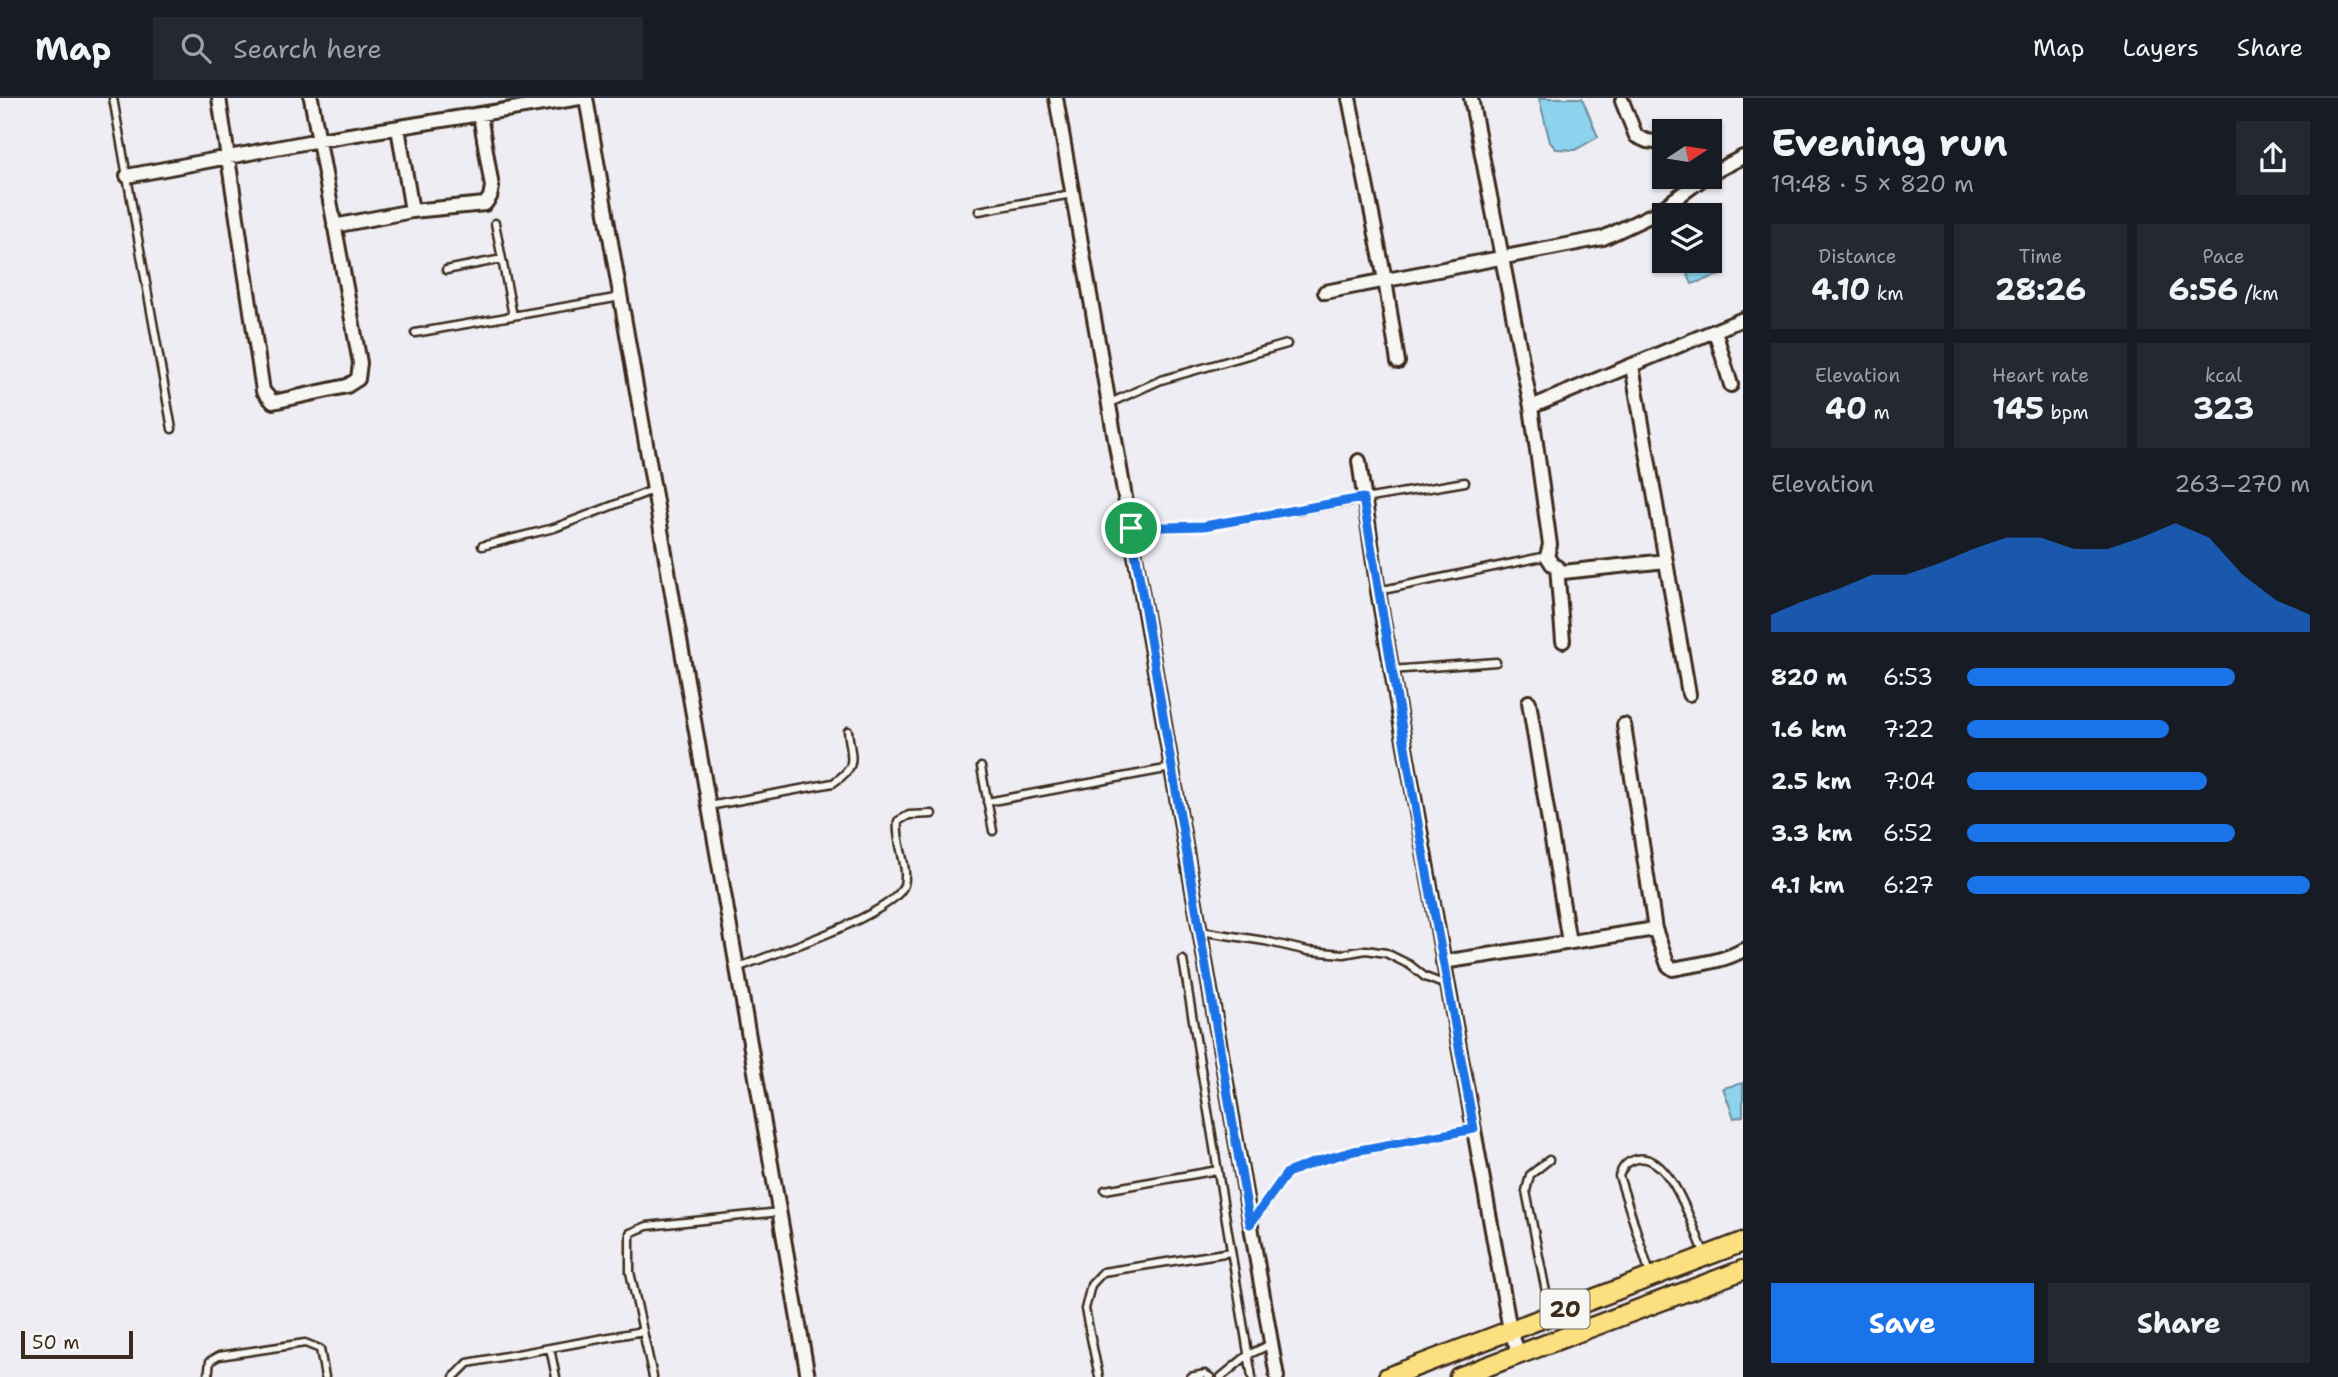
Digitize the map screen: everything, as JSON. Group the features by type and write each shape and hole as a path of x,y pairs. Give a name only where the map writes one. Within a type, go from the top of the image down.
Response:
{"main road":[{"name":"20","path":"1395,1376 1550,1314 1743,1242"},
{"path":"1680,1266 1688,1291"},
{"name":"20","path":"1459,1377 1743,1270"}],"street":[{"path":"219,98 263,391 272,402 347,386 358,379 360,363 311,98"},
{"path":"127,176 319,140 580,98"},
{"path":"586,98 808,1377"},
{"path":"1056,98 1277,1377"},
{"path":"1349,98 1398,362"},
{"path":"1471,98 1531,407 1550,545 1547,556 1563,572 1666,561"},
{"path":"1622,101 1636,136 1652,142"},
{"path":"334,226 412,211 485,204 492,187 480,115"},
{"path":"398,128 412,211"},
{"path":"1722,168 1743,157"},
{"path":"1325,292 1603,238 1656,213 1686,189"},
{"path":"1531,407 1743,319"},
{"path":"1715,331 1731,385"},
{"path":"1632,366 1689,694"},
{"path":"1360,461 1363,498 1391,670 1447,986 1510,1330 1519,1354"},
{"path":"1557,567 1563,641"},
{"path":"1529,702 1569,942"},
{"path":"1624,725 1655,929 1668,965 1673,968 1733,956 1743,950"},
{"path":"1443,962 1655,929"}],"lane":[{"path":"113,98 172,429"},
{"path":"979,211 1073,193"},
{"path":"495,223 513,316"},
{"path":"446,270 502,259"},
{"path":"415,333 621,297"},
{"path":"1110,403 1161,380 1287,344"},
{"path":"1131,528 1204,526 1465,482"},
{"path":"482,546 554,528 653,490"},
{"path":"1378,591 1547,556"},
{"path":"1391,670 1496,662"},
{"path":"709,806 833,783 847,774 852,765 848,731"},
{"path":"981,767 993,831"},
{"path":"987,802 1172,768"},
{"path":"737,968 850,924 894,900 904,885 898,821 909,815 932,814"},
{"path":"1200,931 1308,951 1344,954 1366,950 1387,953 1410,964 1425,977 1447,986"},
{"path":"1183,960 1252,1377"},
{"path":"1250,1224 1287,1173 1354,1151 1474,1129"},
{"path":"1651,1277 1619,1176 1623,1166 1630,1161 1646,1158 1656,1162 1669,1175 1705,1256"},
{"path":"1549,1160 1530,1175 1527,1191 1550,1314"},
{"path":"1105,1190 1217,1170"},
{"path":"653,1377 630,1272 630,1233 648,1226 780,1212"},
{"path":"1099,1377 1085,1309 1091,1285 1103,1272 1231,1252"},
{"path":"454,1377 468,1363 643,1331"},
{"path":"208,1377 210,1361 219,1356 305,1343 320,1349 325,1377"},
{"path":"1221,1377 1248,1355 1271,1344"},
{"path":"550,1348 556,1377"},
{"path":"1190,1377 1205,1374 1210,1377"}],"water":[{"path":"1539,98 1582,98 1598,137 1575,150 1556,149 1550,142"},
{"path":"1722,272 1723,274 1692,284 1687,273"},
{"path":"1743,1083 1743,1116 1734,1118 1723,1088"}],"route":[{"path":"1363,498 1420,835 1474,1129 1354,1151 1287,1173 1250,1224 1169,749 1131,528 1204,526 1290,513 1363,498"}]}
